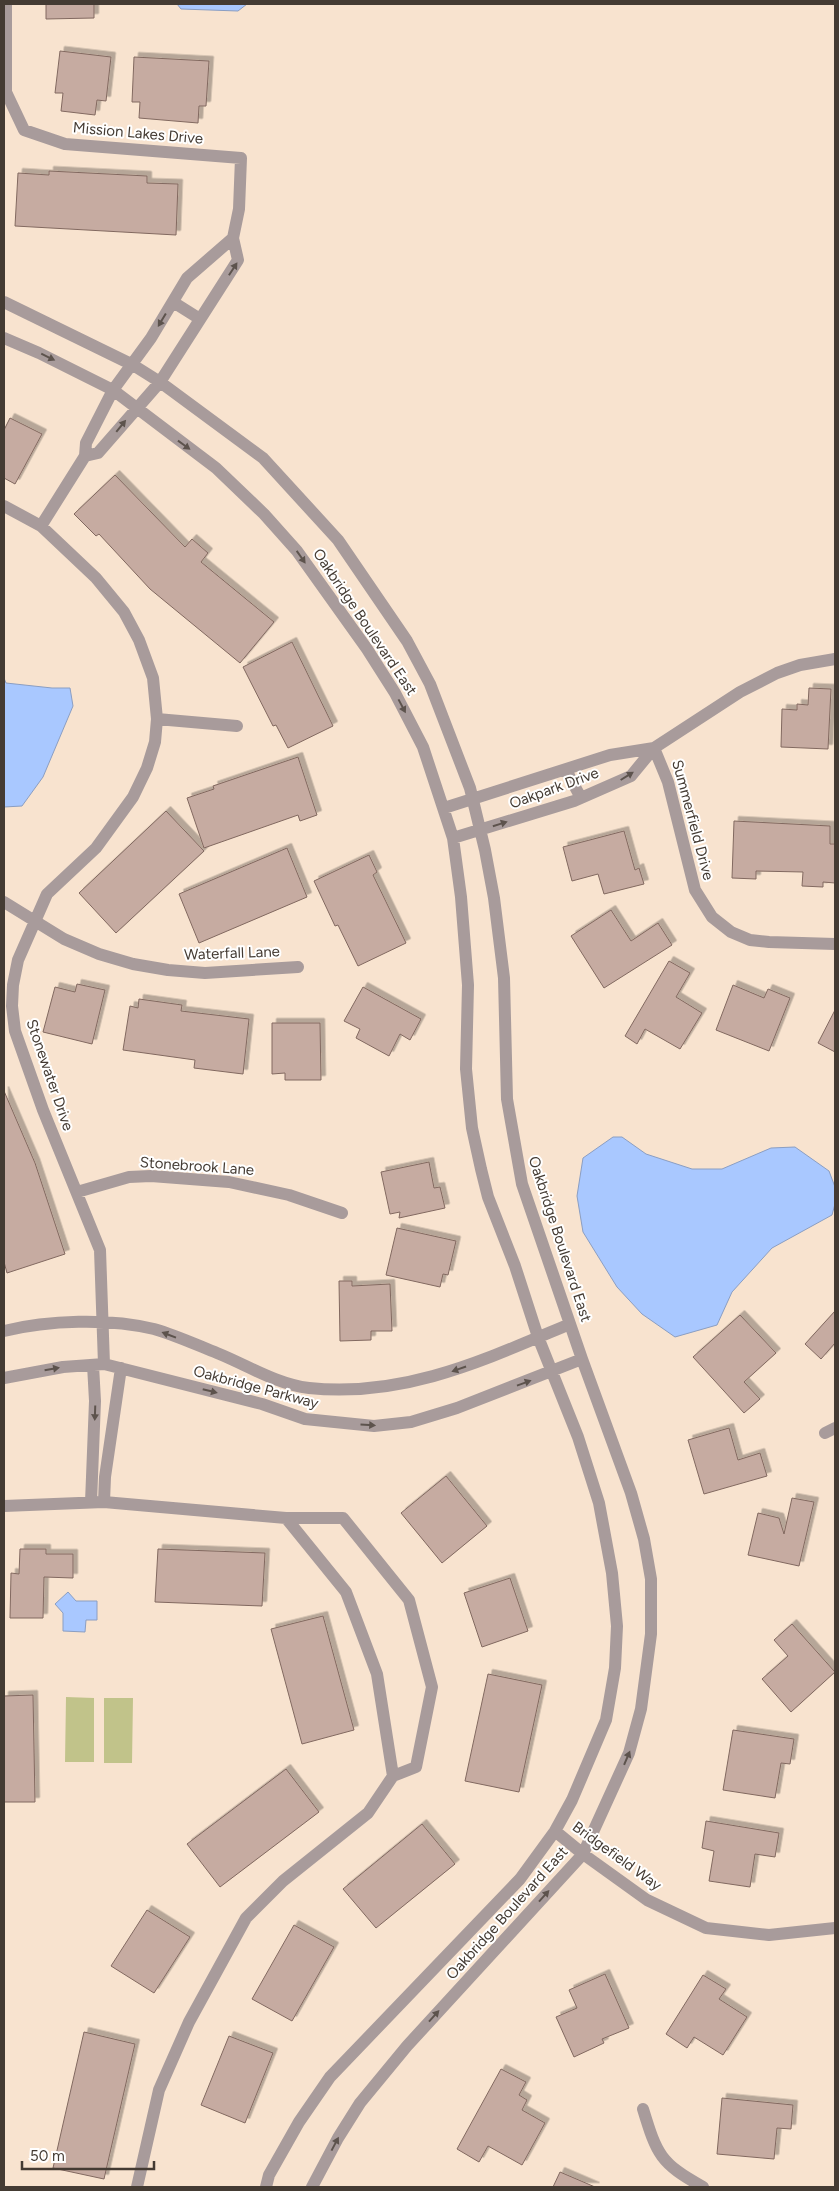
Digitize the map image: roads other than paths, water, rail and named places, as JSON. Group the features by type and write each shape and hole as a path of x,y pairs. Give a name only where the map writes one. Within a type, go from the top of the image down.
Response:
{"street":[{"name":"Mission Lakes Drive","path":"6,4 6,92 24,130 65,144 241,158 239,209 233,238 238,260 160,382 137,406 98,453 86,456"},
{"name":"Mission Lakes Drive","path":"41,526 86,456 86,443 113,390 133,365 187,278 233,238"},
{"name":"Oakbridge Boulevard East","path":"4,302 133,365 160,382 263,458 338,540 408,642 430,684 474,800 494,898 504,978 507,1099 522,1184 582,1360 631,1493 644,1539 652,1579 651,1634 641,1709 629,1753 583,1854 407,2046 360,2103 338,2138 312,2187"},
{"path":"173,302 200,319"},
{"name":"Oakbridge Boulevard East","path":"4,338 39,353 113,390 137,406 216,468 264,514 297,551 395,692 423,746 453,838 461,897 468,984 466,1069 472,1128 488,1197 515,1266 538,1337 578,1437 599,1503 612,1573 618,1626 615,1668 606,1720 572,1800 555,1831 520,1879 330,2077 299,2122 269,2175 266,2187"},
{"name":"Stonewater Drive","path":"4,506 41,526 96,578 124,612 139,640 153,678 157,719 155,742 147,768 133,797 96,848 47,894 34,919 18,960 13,985 12,1006 15,1031 43,1110 100,1250 103,1324 95,1401 97,1502"},
{"name":"Oakpark Drive","path":"453,838 580,798 631,776 654,748 740,692 777,673 800,665 835,659"},
{"path":"157,719 237,726"},
{"name":"Oakpark Drive","path":"444,808 474,800 610,755 654,748"},
{"name":"Summerfield Drive","path":"654,748 668,782 695,890 712,917 731,932 750,940 835,944"},
{"path":"566,770 580,798"},
{"name":"Waterfall Lane","path":"4,902 64,939 99,954 142,966 205,973 298,967"},
{"name":"Stonebrook Lane","path":"77,1192 121,1179 152,1176 229,1182 289,1194 342,1213"},
{"name":"Oakbridge Parkway","path":"4,1331 27,1326 63,1323 103,1324 154,1329 218,1354 264,1375 307,1388 336,1389 390,1386 431,1378 465,1367 570,1324"},
{"name":"Oakbridge Parkway","path":"4,1378 63,1367 99,1364 262,1404 305,1419 374,1426 420,1419 582,1360"},
{"path":"97,1502 105,1476 121,1368"},
{"path":"4,1506 97,1502 286,1518 343,1518 409,1600 432,1687 416,1767 393,1776 368,1813 283,1881 246,1918 189,2022 159,2090 137,2187"},
{"path":"286,1518 346,1592 377,1674 393,1776"},
{"name":"Bridgefield Way","path":"555,1831 583,1854 647,1900 706,1928 769,1935 835,1928"},
{"path":"643,2109 653,2143 663,2159 676,2172 703,2187"}],"water":[{"path":"177,4 247,4 238,11 181,9"},
{"path":"4,678 6,683 70,688 73,706 43,777 22,806 4,807"},
{"path":"613,1137 622,1137 646,1154 692,1169 722,1169 771,1148 795,1147 829,1171 835,1187 835,1204 832,1215 772,1248 732,1292 717,1325 675,1337 642,1314 617,1287 583,1232 577,1196 583,1158"},
{"path":"68,1592 76,1601 97,1601 97,1620 86,1620 85,1632 63,1631 63,1613 55,1604"}]}
